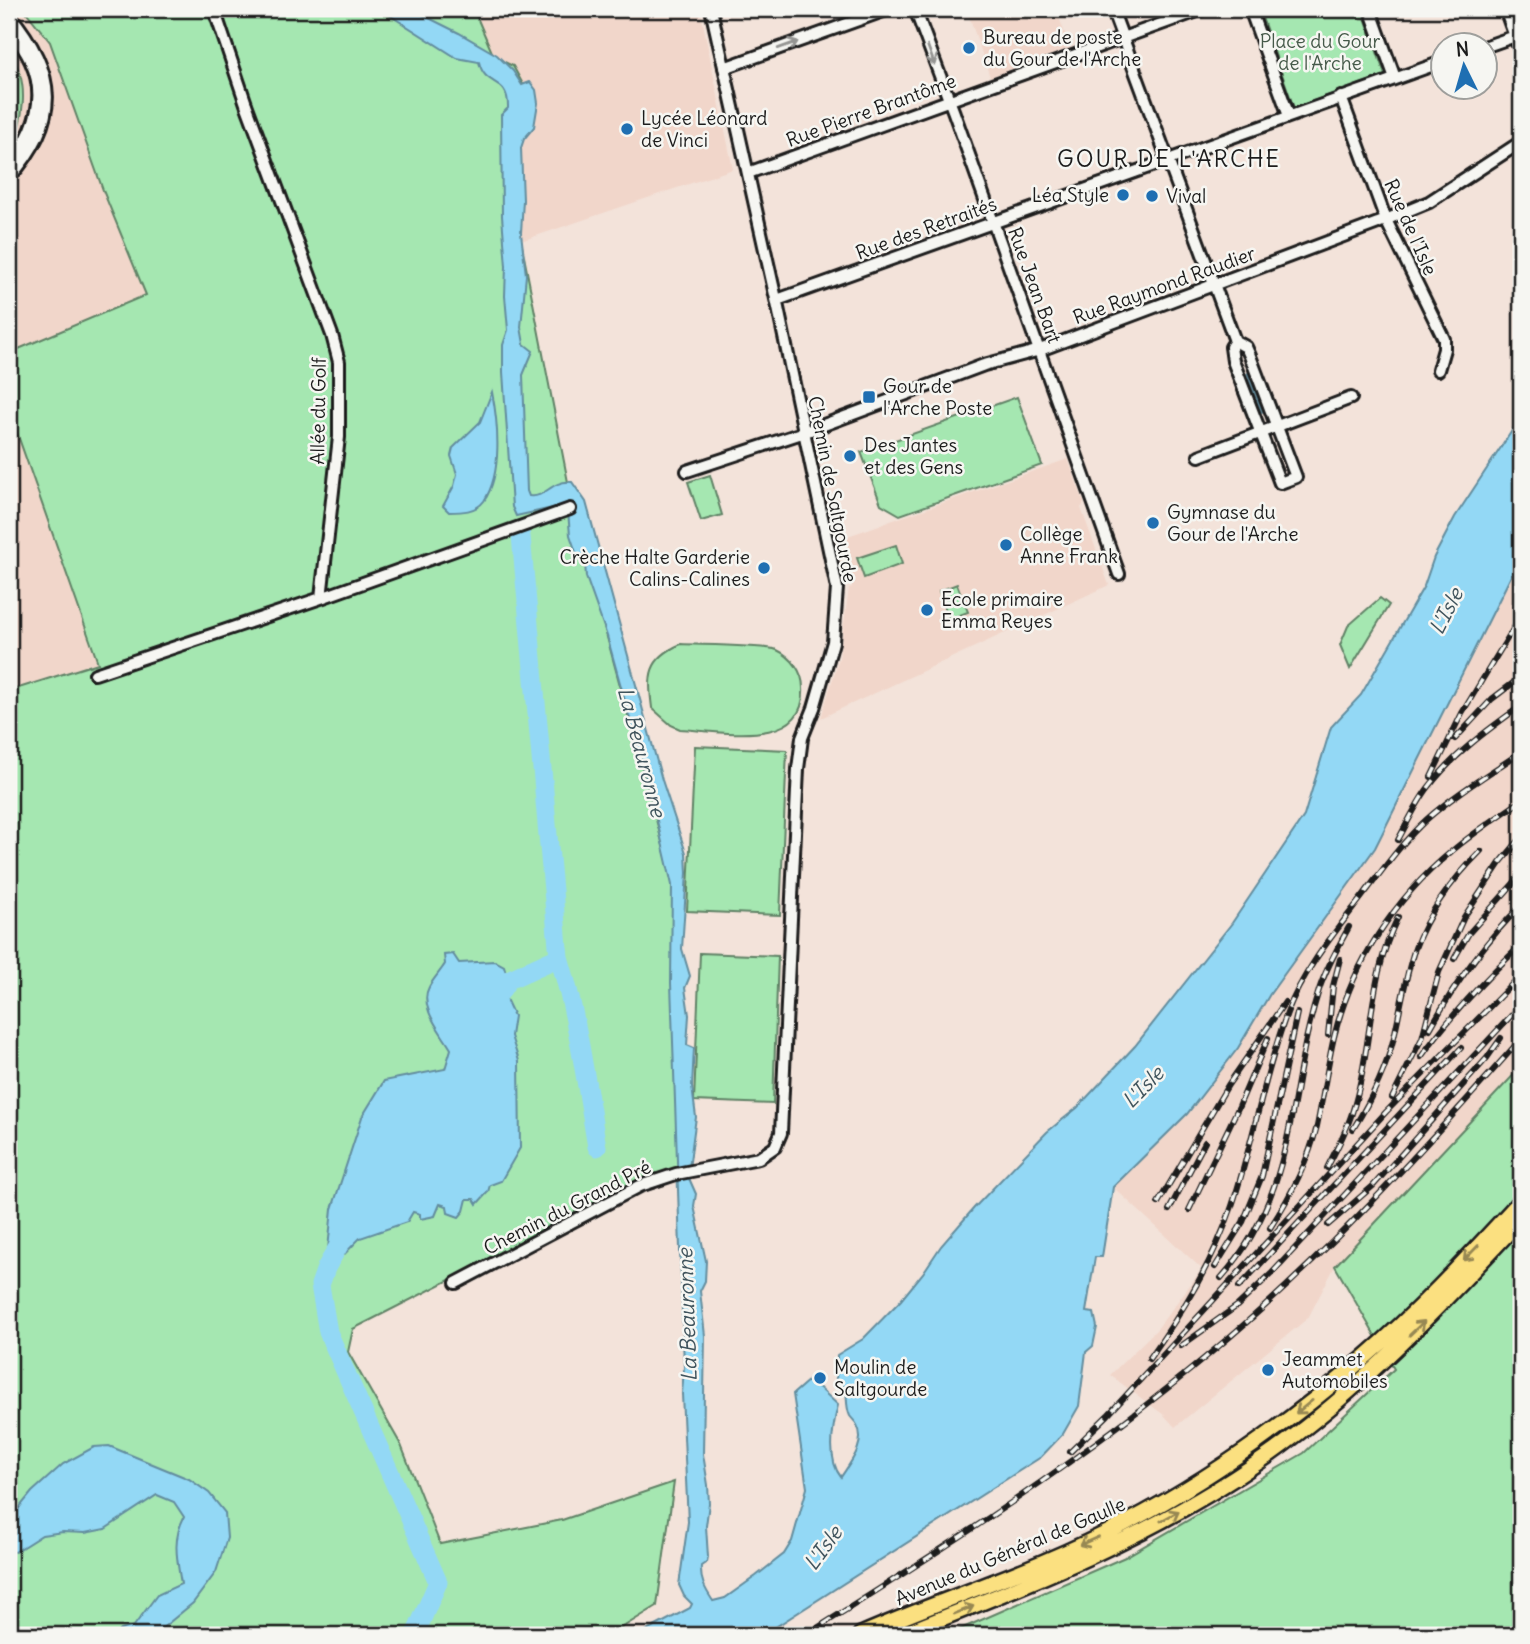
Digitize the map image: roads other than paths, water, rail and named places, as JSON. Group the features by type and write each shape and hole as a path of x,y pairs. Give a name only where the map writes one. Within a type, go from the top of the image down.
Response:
{"main road":[{"name":"Avenue du Général de Gaulle","path":"861,1635 1051,1558 1122,1526 1214,1472 1293,1416 1365,1357 1521,1200"},
{"name":"Avenue du Général de Gaulle","path":"900,1635 1065,1570 1137,1535 1196,1502 1266,1457 1350,1392 1444,1302 1521,1219"}],"street":[{"name":"Allée du Golf","path":"214,9 246,104 332,335 339,362 339,436 321,598"},
{"name":"Chemin de Saltgourde","path":"676,1174 759,1158 775,1147 781,1133 798,769 802,738 814,708 833,642 837,588 777,300 711,9"},
{"path":"724,68 889,9"},
{"name":"Rue Jean Bart","path":"915,9 1119,574"},
{"path":"1112,9 1213,286 1235,341 1246,347 1250,356 1296,477 1280,483 1234,362 1231,347 1235,341"},
{"name":"Rue Pierre Brantôme","path":"748,173 1203,9"},
{"path":"1250,9 1289,116"},
{"path":"1370,9 1395,78"},
{"path":"1505,9 1518,35 1521,53"},
{"path":"9,14 34,48 45,72 47,88 43,125 37,140 28,156 9,178"},
{"path":"9,30 31,60 39,92 33,127 9,164"},
{"path":"1498,42 1518,35"},
{"name":"Rue des Retraités","path":"777,300 1428,67"},
{"name":"Rue de l'Isle","path":"1341,97 1386,220 1444,339 1444,349 1437,370"},
{"name":"Rue Raymond Raudier","path":"687,471 805,432 984,365 1040,350 1386,220 1440,195 1521,142"},
{"path":"1234,362 1240,366 1245,365 1250,356"},
{"path":"1199,456 1351,398"},
{"path":"95,674 321,598 570,509"},
{"name":"Chemin du Grand Pré","path":"456,1283 640,1186 676,1174"}],"water":[{"name":"L'Isle","path":"380,9 411,9 459,33 497,55 522,85 530,82 536,90 538,103 534,127 524,139 521,148 521,233 526,275 521,327 524,344 533,351 523,375 527,491 529,496 535,496 559,484 572,482 586,502 662,780 686,853 682,949 690,976 685,988 689,1015 687,1045 694,1048 692,1087 696,1117 688,1176 696,1194 694,1206 706,1261 705,1281 700,1291 705,1336 703,1454 709,1503 706,1526 708,1557 707,1562 701,1566 701,1571 713,1601 725,1598 756,1576 784,1554 792,1541 807,1488 793,1394 810,1379 838,1405 832,1452 836,1470 841,1477 859,1446 860,1432 849,1413 846,1388 836,1380 837,1355 863,1339 901,1300 941,1246 974,1208 1047,1132 1077,1108 1135,1046 1232,923 1304,816 1331,727 1361,695 1424,586 1434,557 1455,517 1521,417 1521,550 1511,576 1375,848 1270,994 1238,1048 1187,1114 1113,1187 1102,1257 1095,1257 1086,1312 1094,1313 1097,1327 1093,1346 1086,1352 1079,1406 1063,1434 1041,1457 763,1635 639,1635 690,1608 692,1604 679,1585 688,1522 671,983 672,885 651,795 607,636 586,577 585,562 578,558 570,535 568,511 557,507 516,516 512,507 503,372 503,345 508,330 502,216 501,115 508,108 505,91 486,76 479,62 457,58"},
{"path":"492,392 497,448 490,490 477,507 449,512 443,506 457,474 451,456 453,448 480,422"},
{"path":"453,954 459,963 495,961 504,966 508,980 506,999 514,1016 511,1036 519,1061 520,1148 501,1181 490,1185 488,1192 477,1204 474,1199 467,1199 464,1211 459,1217 448,1213 447,1206 440,1204 435,1216 420,1219 420,1214 413,1212 407,1222 360,1238 331,1268 326,1269 332,1209 362,1117 384,1081 445,1069 451,1049 432,1020 426,995 445,964 444,955"},
{"path":"109,1446 189,1479 209,1493 225,1513 227,1538 216,1572 193,1603 154,1635 116,1635 121,1630 134,1626 157,1595 181,1584 177,1542 184,1517 174,1502 157,1495 105,1529 42,1535 15,1552 9,1551 9,1520 32,1492 63,1464 94,1447"}],"waterway":[{"path":"1248,374 1262,411"},
{"name":"La Beauronne","path":"495,1000 508,980 559,957 521,536"},
{"name":"La Beauronne","path":"559,957 576,1027 597,1147"},
{"name":"La Beauronne","path":"338,1247 320,1285 328,1332 438,1582 415,1635"}],"railway":[{"path":"1431,777 1462,713 1521,616"},
{"path":"1455,739 1492,699 1521,677"},
{"path":"1398,840 1420,800 1448,765 1521,706"},
{"path":"1149,1359 1174,1323 1216,1247 1232,1206 1279,1037 1302,980 1332,935 1418,828 1472,784 1521,752"},
{"path":"1270,1228 1309,1153 1342,1010 1352,984 1378,935 1394,912 1431,870 1468,838 1521,801"},
{"path":"1392,1098 1422,1038 1439,972 1464,917 1500,863 1521,838"},
{"path":"1353,1129 1372,1096 1387,1061 1408,970 1421,934 1443,896 1481,851"},
{"path":"1454,959 1469,933 1521,875"},
{"path":"1430,1029 1471,964 1521,906"},
{"path":"1327,1168 1344,1134 1359,1089 1375,989 1388,941 1398,917"},
{"path":"1221,1278 1246,1245 1265,1210 1278,1175 1319,990 1349,927"},
{"path":"1421,1057 1468,998 1521,945"},
{"path":"1328,1035 1333,986 1340,959"},
{"path":"1070,1452 1108,1415 1386,1112 1521,975"},
{"path":"1158,1203 1228,1085 1285,1002"},
{"path":"1181,1346 1237,1306 1271,1274 1521,1005"},
{"path":"1215,1267 1243,1222 1262,1176 1297,1013"},
{"path":"1189,1210 1268,1038"},
{"path":"1328,1225 1373,1186 1487,1058 1501,1038"},
{"path":"806,1635 911,1569 1066,1465 1213,1351 1335,1240 1411,1161 1521,1039"},
{"path":"1239,1287 1461,1048"},
{"path":"1169,1210 1205,1142"}],"place":[{"name":"Bureau de poste du Gour de l'Arche","path":"969,48"},
{"name":"Lycée Léonard de Vinci","path":"627,129"},
{"name":"Léa Style","path":"1123,195"},
{"name":"Vival","path":"1152,196"},
{"name":"Gour de l'Arche Poste","path":"869,397"},
{"name":"Des Jantes et des Gens","path":"850,456"},
{"name":"Gymnase du Gour de l'Arche","path":"1153,523"},
{"name":"Collège Anne Frank","path":"1006,545"},
{"name":"Crèche Halte Garderie Calins-Calines","path":"764,568"},
{"name":"Ecole primaire Emma Reyes","path":"927,610"},
{"name":"Jeammet Automobiles","path":"1268,1370"},
{"name":"Moulin de Saltgourde","path":"820,1378"}],"district":[{"name":"GOUR DE L'ARCHE","path":"1169,158"}],"park label":[{"name":"Place du Gour de l'Arche","path":"1320,52"}]}
